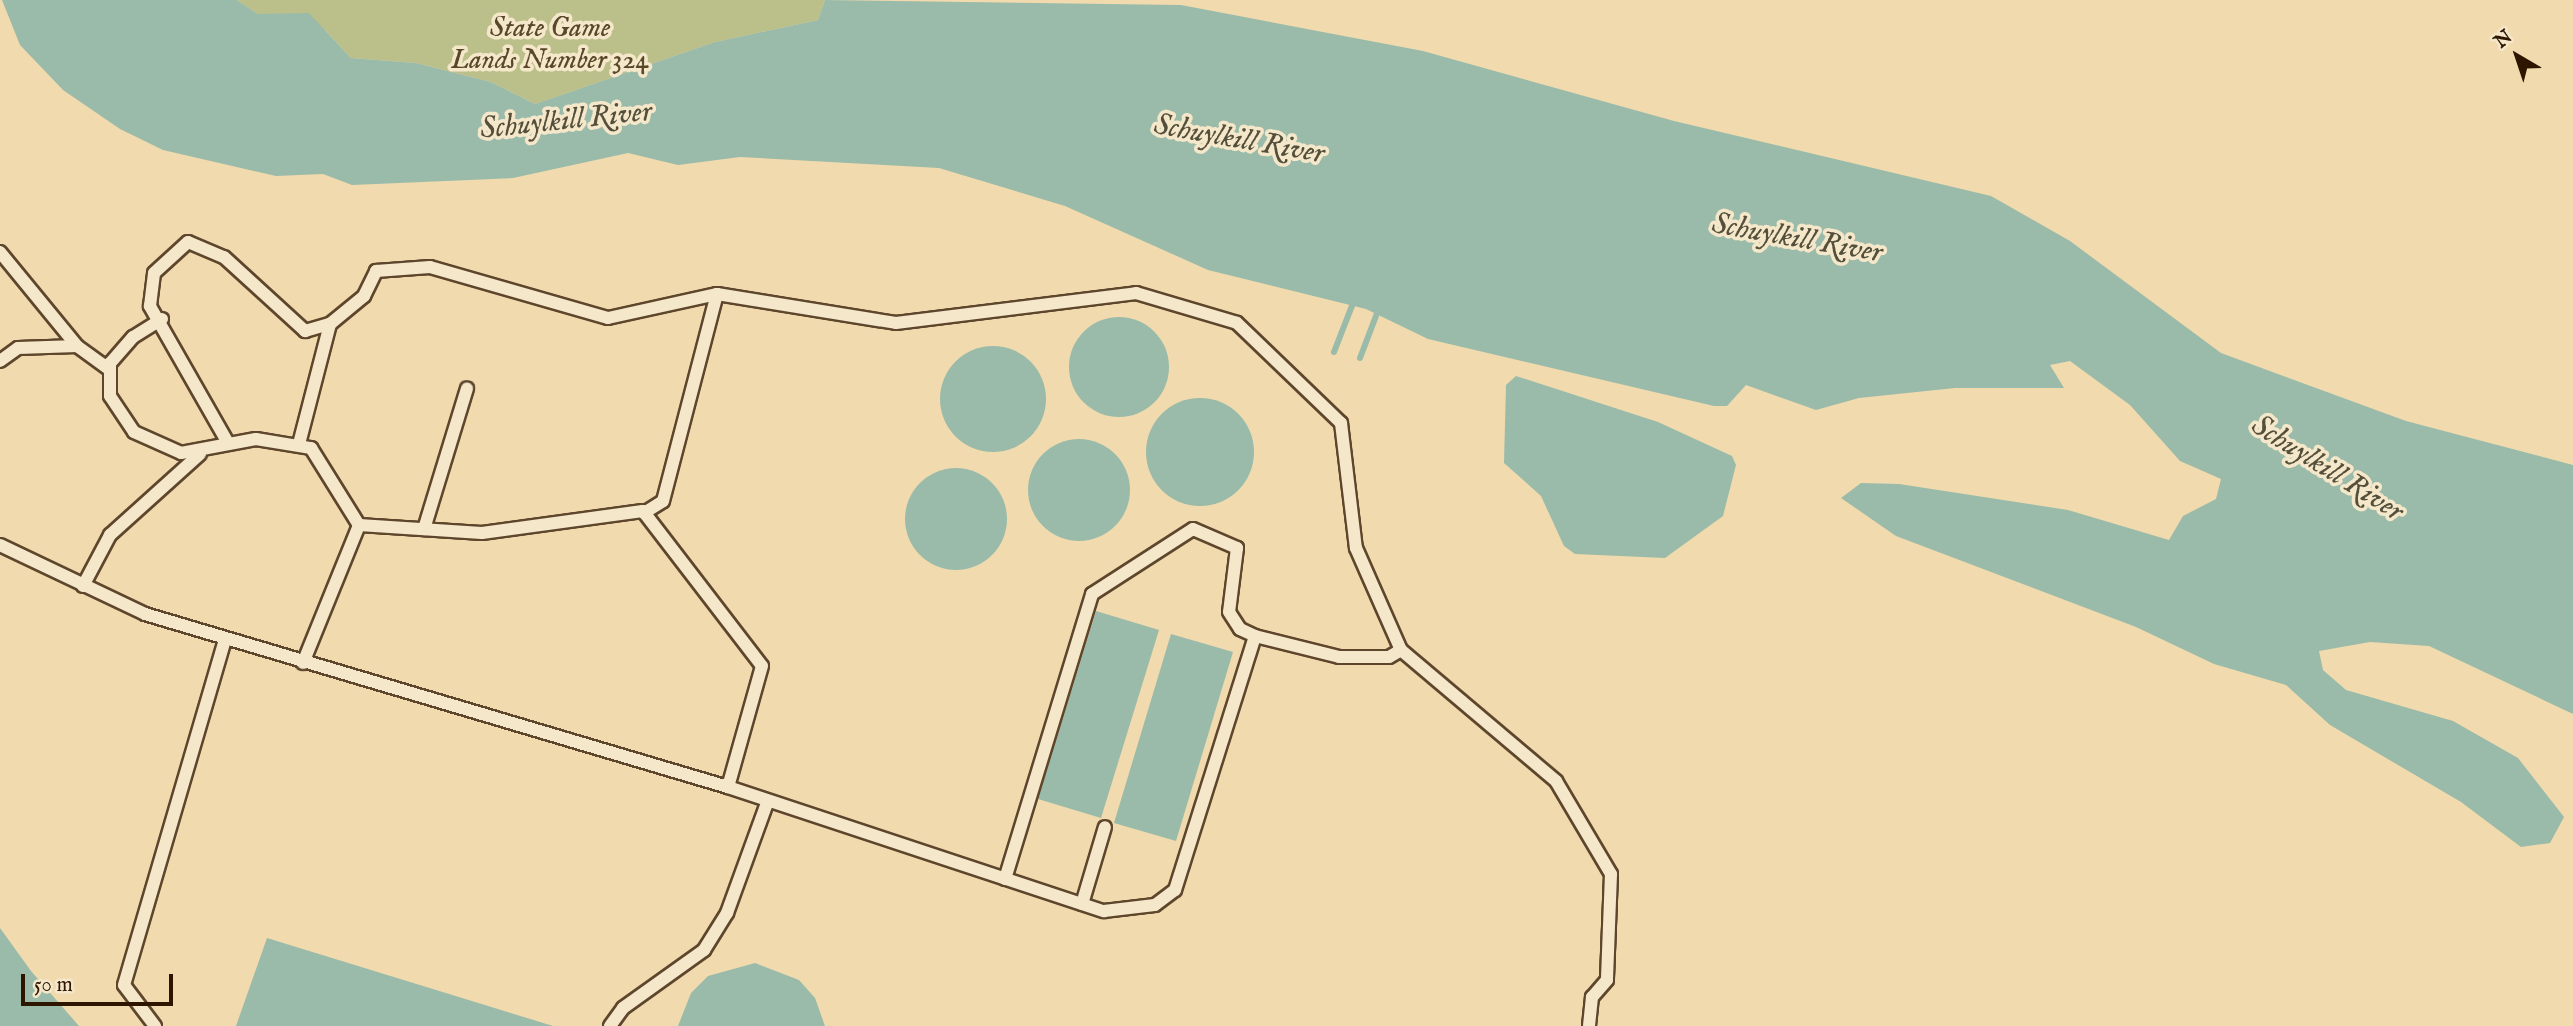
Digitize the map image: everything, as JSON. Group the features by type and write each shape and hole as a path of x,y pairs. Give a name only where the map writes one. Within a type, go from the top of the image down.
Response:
{"lane":[{"path":"228,443 162,319 150,306 154,273 188,242 224,257 305,331 330,324 364,296 376,271 416,268 608,318 717,294 896,324 1136,293 1237,323 1340,423 1356,548 1401,650 1556,781 1611,874 1607,980 1592,997 1589,1026"},
{"path":"0,252 77,346 109,369"},
{"path":"359,525 482,533 644,513 663,501 717,294"},
{"path":"162,319 117,351 109,369 110,396 134,432 181,453 201,454"},
{"path":"299,444 330,324"},
{"path":"0,361 18,348 77,346"},
{"path":"424,529 467,388"},
{"path":"83,586 110,536 201,454 228,443 256,439 299,444 318,457 359,525"},
{"path":"644,513 762,666 728,788"},
{"path":"303,663 359,525"},
{"path":"1005,879 1092,594 1194,529 1237,548 1229,612 1240,629 1255,636 1339,657 1389,657 1401,650"},
{"path":"0,545 83,586 225,639 728,788 767,803 1082,904 1131,912 1175,890 1255,636"},
{"path":"155,1026 124,985 225,639"},
{"path":"610,1026 623,1008 704,950 727,913 767,803"},
{"path":"1082,904 1105,827"}],"green space":[{"name":"State Game Lands Number 324","path":"237,0 825,0 818,20 715,42 535,104 491,82 416,63 351,58 325,30 258,14"}],"water":[{"name":"Schuylkill River","path":"2,0 237,0 258,14 309,13 351,58 416,63 491,82 535,104 715,42 818,20 825,0 1181,5 1423,51 1674,121 1991,196 2070,241 2221,353 2406,421 2573,465 2573,714 2429,646 2370,642 2319,651 2323,670 2346,690 2453,721 2518,758 2564,817 2550,843 2521,847 2461,802 2330,725 2286,685 2214,664 2136,627 1896,536 1841,498 1861,483 1899,484 2068,510 2169,540 2183,516 2216,499 2221,479 2180,461 2130,405 2070,361 2050,365 2064,388 1955,388 1859,398 1816,410 1746,385 1727,406 1714,406 1428,339 1366,309 1208,270 1065,206 939,168 740,157 678,165 628,153 513,178 352,185 323,174 276,176 163,150 120,129 63,90 20,45"},
{"path":"1119,317 1147,325 1161,339 1169,367 1161,395 1147,409 1119,417 1091,409 1077,395 1069,367 1077,339 1091,325"},
{"path":"993,346 1013,350 1031,361 1042,379 1046,399 1042,419 1031,437 1013,448 993,452 973,448 955,437 944,419 940,399 944,379 955,361 973,350"},
{"path":"1516,376 1658,422 1732,456 1736,465 1723,516 1665,558 1575,554 1564,546 1541,496 1504,463 1506,385"},
{"path":"1200,398 1221,402 1238,414 1250,431 1254,452 1250,473 1238,490 1221,502 1200,506 1179,502 1162,490 1150,473 1146,452 1150,431 1162,414 1179,402"},
{"path":"1079,439 1098,443 1115,454 1126,471 1130,490 1126,509 1115,526 1098,537 1079,541 1060,537 1043,526 1032,509 1028,490 1032,471 1043,454 1060,443"},
{"path":"956,468 985,476 999,490 1007,519 999,548 985,562 956,570 927,562 913,548 905,519 913,490 927,476"},
{"path":"1096,611 1159,630 1101,818 1038,799"},
{"path":"1171,634 1233,652 1176,841 1114,823"},
{"path":"0,928 31,971 79,1026 0,1026"},
{"path":"267,938 553,1026 236,1026"},
{"path":"755,963 799,980 815,998 825,1026 678,1026 691,993 708,976"}],"waterway":[{"path":"1334,352 1355,298"},
{"path":"1360,358 1379,308"}]}
